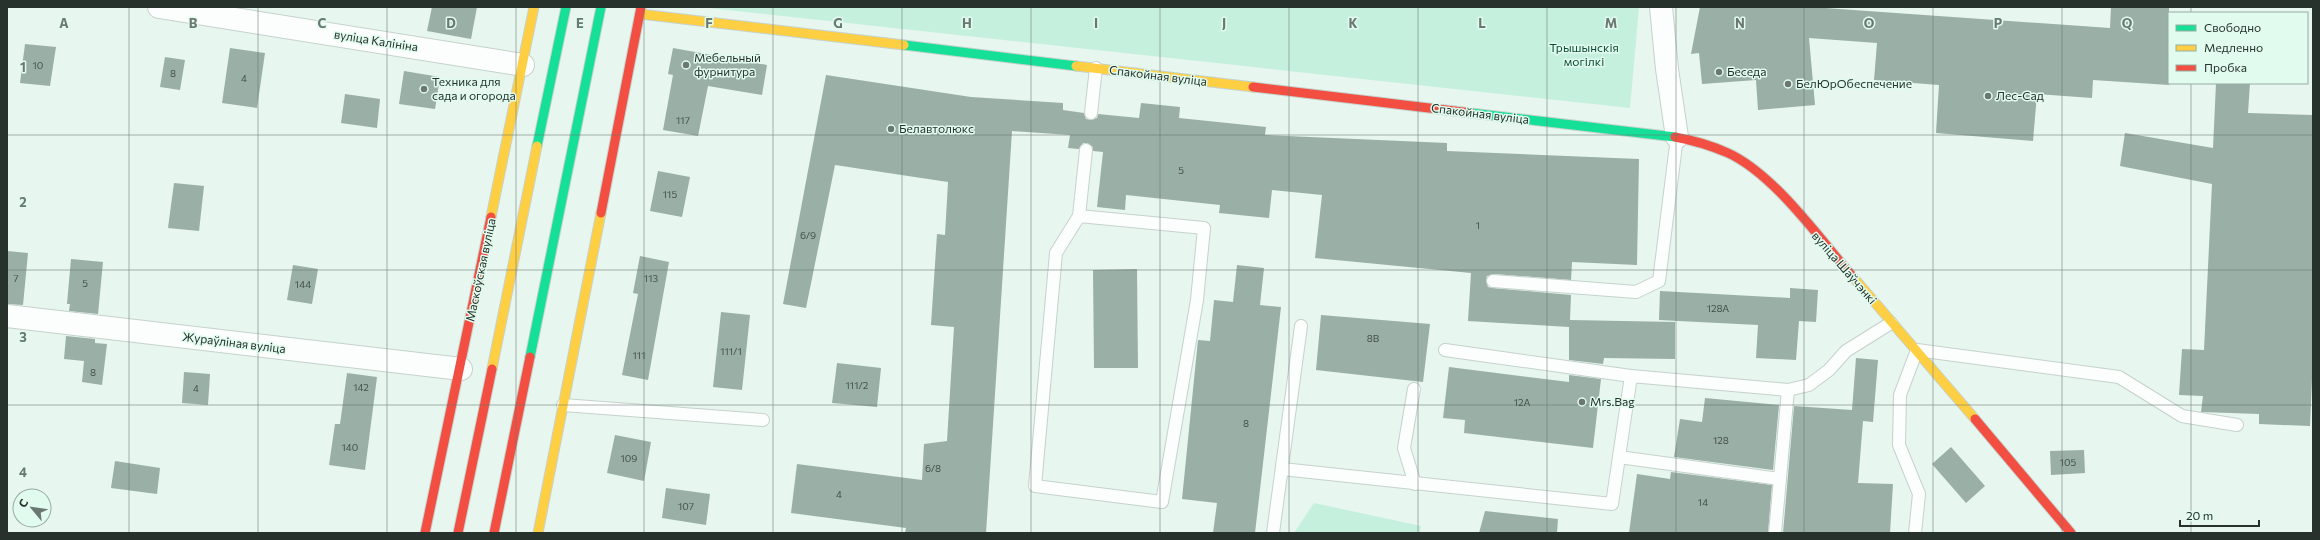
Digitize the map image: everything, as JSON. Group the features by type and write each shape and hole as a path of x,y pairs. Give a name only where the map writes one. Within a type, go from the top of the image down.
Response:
{"street":[{"name":"вуліца Калініна","path":"159,7 522,65"},
{"name":"Маскоўская вуліца","path":"425,533 461,369 534,7"},
{"path":"458,533 566,7"},
{"path":"494,533 601,7"},
{"path":"1661,7 1667,69 1677,137"},
{"path":"538,533 641,11"},
{"name":"Спакойная вуліца","path":"641,11 1096,68 1677,137"},
{"name":"вуліца Шаўчэнкі","path":"1677,137 1728,153 1759,173 1785,199 1891,323 1917,350 2072,533"},
{"name":"Жураўліная вуліца","path":"7,316 461,369"}],"lane":[{"path":"1091,113 1096,68"},
{"path":"1493,280 1636,292 1659,281 1677,137"},
{"path":"1079,216 1204,228 1197,300 1162,502 1035,486 1056,253 1079,216 1086,150"},
{"path":"1445,350 1631,376 1788,390 1809,385 1829,370 1846,351 1891,323"},
{"path":"1273,533 1300,326"},
{"path":"1915,533 1919,494 1899,445 1900,395 1917,350 2119,377 2182,416 2237,425"},
{"path":"1282,469 1612,504 1631,376"},
{"path":"1414,389 1404,448 1415,484"},
{"path":"1775,533 1788,390"},
{"path":"563,405 763,420"},
{"path":"1620,457 1780,480"}],"green space":[{"name":"Трышынскія могілкі","path":"700,7 1639,7 1630,108"},
{"path":"1314,503 1421,526 1420,533 1294,533"}],"building":[{"path":"432,7 477,7 471,39 427,31"},
{"path":"1700,7 1811,7 2110,28 2111,7 2169,7 2169,85 2093,80 2092,98 2037,94 2033,141 1936,133 1939,85 1874,80 1877,43 1809,38 1815,105 1758,110 1756,80 1702,84 1699,53 1691,54"},
{"path":"25,44 56,47 50,86 20,83"},
{"path":"230,48 265,53 257,108 222,103"},
{"path":"673,48 767,65 762,95 708,86 698,136 663,130 673,75 668,74"},
{"path":"165,57 185,60 180,90 160,87"},
{"path":"404,71 440,77 435,109 399,104"},
{"path":"826,75 971,97 1063,103 1063,110 1084,113 1086,119 1091,120 1097,118 1098,114 1139,118 1141,103 1180,107 1179,118 1266,127 1265,135 1447,143 1447,151 1639,159 1637,265 1572,262 1571,280 1494,274 1487,276 1486,281 1488,287 1492,288 1571,295 1570,320 1675,322 1675,359 1604,358 1603,364 1569,360 1569,327 1468,321 1471,273 1315,258 1322,195 1272,190 1269,218 1219,213 1220,205 1126,195 1125,210 1097,207 1103,152 1093,151 1093,147 1087,143 1083,143 1079,149 1068,148 1070,135 1012,131 986,533 905,533 906,528 791,513 797,464 922,480 924,444 947,441 954,327 931,325 937,234 945,235 948,182 835,165 806,308 783,304"},
{"path":"2216,84 2250,84 2248,113 2313,115 2313,356 2310,426 2259,424 2259,414 2201,412 2203,396 2179,395 2182,349 2204,350 2212,184 2120,166 2125,133 2213,148"},
{"path":"345,94 380,99 377,128 341,123"},
{"path":"658,171 690,177 682,217 650,211"},
{"path":"174,183 204,186 199,231 168,228"},
{"path":"7,251 28,253 23,305 7,304"},
{"path":"640,256 669,262 648,380 622,375 638,294 633,293"},
{"path":"71,259 103,262 98,314 69,311 70,304 67,304"},
{"path":"293,265 318,269 312,304 287,300"},
{"path":"1237,265 1264,268 1260,305 1281,307 1255,533 1213,533 1217,503 1182,499 1198,340 1210,341 1214,300 1233,302"},
{"path":"1137,269 1138,368 1094,368 1093,270"},
{"path":"1790,288 1818,290 1816,322 1799,321 1796,360 1756,358 1758,325 1659,320 1660,291 1790,298"},
{"path":"721,312 750,315 742,390 713,387"},
{"path":"1321,315 1430,324 1423,382 1316,370"},
{"path":"66,336 95,339 95,343 107,344 102,385 82,382 84,361 64,359"},
{"path":"1856,358 1878,360 1873,422 1863,421 1858,483 1893,484 1890,533 1783,533 1794,406 1852,410"},
{"path":"837,363 881,368 877,407 832,403"},
{"path":"1449,367 1569,382 1569,375 1601,379 1593,448 1464,433 1465,420 1443,418"},
{"path":"184,372 210,374 208,405 182,403"},
{"path":"347,373 377,377 365,470 329,465 335,424 340,424"},
{"path":"1705,398 1779,405 1773,470 1674,457 1680,419 1702,422"},
{"path":"615,435 651,442 644,481 607,473"},
{"path":"1951,447 1985,486 1966,503 1932,464"},
{"path":"2084,450 2085,473 2051,475 2050,451"},
{"path":"115,461 160,468 157,494 111,488"},
{"path":"1671,472 1772,485 1768,533 1629,533 1637,474 1670,479"},
{"path":"666,488 710,494 706,525 662,518"},
{"path":"1485,511 1558,519 1557,533 1479,533"}],"traffic: fast":[{"path":"537,146 566,7"},
{"path":"530,357 601,7"},
{"path":"904,45 1076,66"},
{"path":"1471,113 1675,137"}],"traffic: slow":[{"path":"491,217 534,7"},
{"path":"640,14 904,45"},
{"path":"1076,66 1253,87"},
{"path":"492,369 537,146"},
{"path":"538,533 601,213"},
{"path":"1853,277 1975,419"}],"traffic: jam":[{"path":"601,213 641,7"},
{"path":"1253,87 1471,113"},
{"path":"1675,137 1728,153 1745,163 1762,176 1795,208 1853,277"},
{"path":"425,533 491,217"},
{"path":"494,533 530,357"},
{"path":"458,533 492,369"},
{"path":"1975,419 2071,533"}],"place":[{"name":"Мебельный фурнитура","path":"686,65"},
{"name":"Беседа","path":"1719,72"},
{"name":"БелЮрОбеспечение","path":"1788,84"},
{"name":"Техника для сада и огорода","path":"424,89"},
{"name":"Лес-Сад","path":"1988,96"},
{"name":"Белавтолюкс","path":"891,129"},
{"name":"Mrs.Bag","path":"1582,402"}]}
